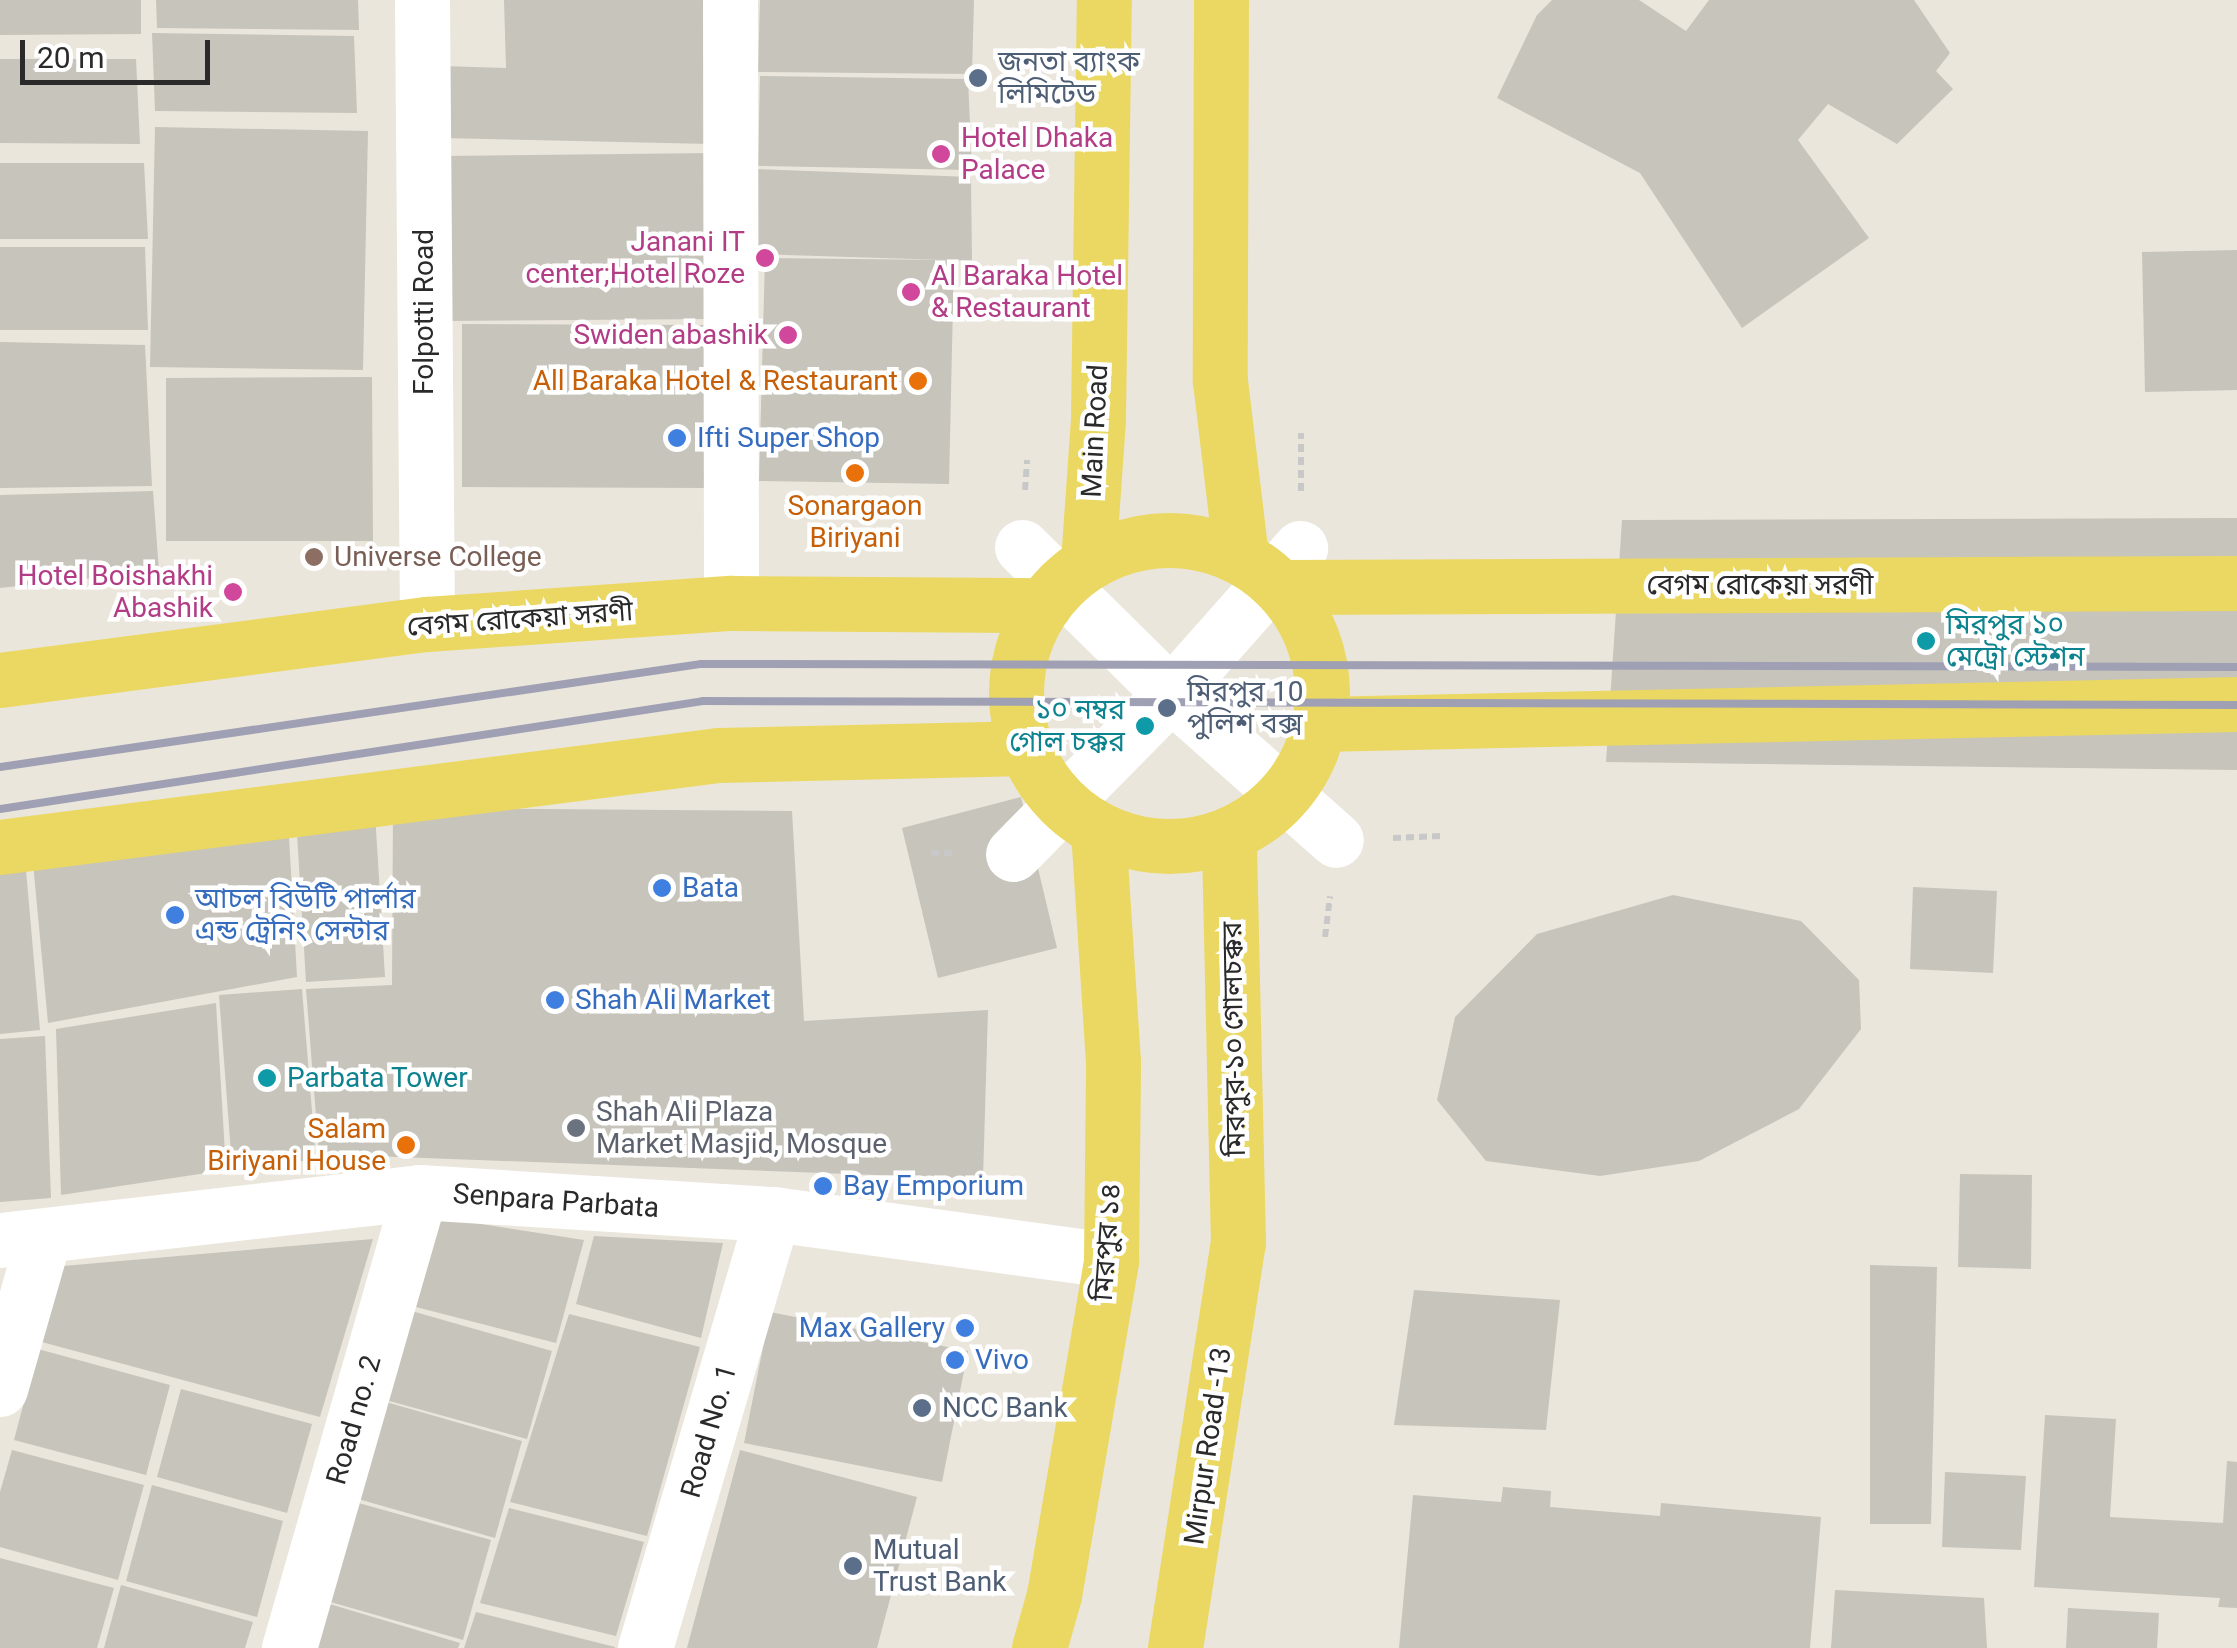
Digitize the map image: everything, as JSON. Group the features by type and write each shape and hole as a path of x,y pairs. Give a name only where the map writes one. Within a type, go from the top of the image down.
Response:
{"main road":[{"name":"Main Road","path":"1088,562 1098,418 1104,0"},
{"path":"1221,0 1220,381 1275,564 1309,628 1322,675 1320,724 1302,771 1272,809 1230,834 1186,847 1141,844 1098,830 1068,809 1026,748 1017,674 1044,605 1088,562 1138,541 1190,540 1275,564"},
{"name":"বেগম রোকেয়া সরণী","path":"1275,564 2237,582"},
{"name":"বেগম রোকেয়া সরণী","path":"0,680 427,624 731,604 1044,605"},
{"path":"1320,724 2237,704"},
{"path":"0,847 718,755 1026,748"},
{"name":"মিরপুর ১৪","path":"1038,1648 1054,1594 1112,1260 1113,1062 1098,830"},
{"name":"মিরপুর-১০ গোলচক্কর","path":"1230,834 1238,1244"},
{"name":"Mirpur Road -13","path":"1176,1648 1238,1244"}],"street":[{"name":"Folpotti Road","path":"422,0 427,624"},
{"path":"730,0 731,604"},
{"path":"1022,548 1171,694 1336,840"},
{"path":"1013,854 1171,694 1275,564"},
{"name":"Senpara Parbata","path":"21,1240 292,1202 420,1192 773,1214 1112,1260"},
{"name":"Road no. 2","path":"289,1648 420,1192"},
{"name":"Road No. 1","path":"645,1648 773,1214"},
{"path":"0,1388 21,1240"}],"building":[{"path":"0,0 141,0 141,34 0,35"},
{"path":"156,0 358,0 359,30 157,28"},
{"path":"504,0 708,0 710,144 443,138 442,66 506,68"},
{"path":"760,0 974,0 972,74 758,72"},
{"path":"1552,0 1639,0 1686,31 1709,0 1914,0 1950,53 1936,71 1953,89 1897,144 1828,104 1798,140 1869,238 1742,328 1640,173 1497,98 1537,15"},
{"path":"152,33 354,36 357,113 155,111"},
{"path":"0,59 136,59 140,144 0,143"},
{"path":"760,76 968,79 972,170 758,166"},
{"path":"155,127 368,131 363,370 150,367"},
{"path":"714,153 714,319 444,321 443,156"},
{"path":"0,163 144,163 148,239 0,239"},
{"path":"756,169 971,177 972,261 954,260 949,484 759,481 765,258 945,260 755,254"},
{"path":"0,247 145,247 148,330 0,330"},
{"path":"2237,250 2237,390 2145,392 2142,252"},
{"path":"462,324 708,325 708,488 462,487"},
{"path":"0,342 145,345 152,486 0,488"},
{"path":"372,377 373,541 166,541 166,378"},
{"path":"153,491 159,571 0,588 0,495"},
{"name":"মিরপুর ১০ মেট্রো স্টেশন","path":"2237,518 2237,770 1606,762 1622,520"},
{"path":"1021,797 1057,948 938,978 902,828"},
{"name":"Shah Ali Market","path":"393,808 792,811 804,1021 988,1010 983,1179 319,1154 306,989 392,985"},
{"path":"375,813 385,977 306,982 296,817"},
{"path":"288,820 297,977 48,1023 33,863"},
{"path":"26,870 40,1030 0,1034 0,872"},
{"path":"1913,887 1997,891 1993,973 1910,969"},
{"path":"1673,895 1801,921 1859,980 1861,1029 1799,1109 1699,1161 1600,1176 1486,1161 1437,1100 1455,1017 1537,934"},
{"name":"Parbata Tower","path":"302,989 316,1160 232,1166 219,995"},
{"path":"216,1003 226,1170 61,1195 56,1029"},
{"path":"45,1036 51,1198 0,1202 0,1039"},
{"path":"1960,1174 2032,1175 2031,1269 1958,1267"},
{"path":"442,1218 584,1240 556,1343 416,1307"},
{"path":"594,1236 723,1243 701,1338 576,1304"},
{"path":"373,1239 320,1417 38,1341 63,1266"},
{"path":"1870,1265 1937,1267 1931,1524 1870,1524"},
{"path":"1414,1290 1560,1300 1546,1430 1394,1425"},
{"path":"408,1310 552,1351 527,1439 382,1399"},
{"path":"770,1312 968,1351 942,1482 744,1443"},
{"path":"569,1314 700,1347 647,1536 510,1502"},
{"path":"38,1349 170,1385 146,1475 14,1440"},
{"path":"181,1389 312,1424 287,1513 157,1477"},
{"path":"379,1400 522,1441 495,1538 351,1497"},
{"path":"2045,1415 2116,1419 2110,1517 2223,1523 2227,1461 2237,1462 2237,1608 2218,1607 2220,1598 2034,1587"},
{"path":"12,1450 144,1485 118,1580 0,1547 0,1492"},
{"path":"740,1450 917,1497 877,1648 687,1648"},
{"path":"1945,1472 2026,1476 2021,1550 1942,1547"},
{"path":"152,1485 283,1521 257,1617 126,1581"},
{"path":"1503,1487 1551,1491 1550,1507 1660,1516 1661,1503 1821,1517 1810,1648 1399,1648 1413,1495 1501,1502"},
{"path":"348,1500 491,1540 463,1640 320,1599"},
{"path":"509,1508 644,1542 616,1636 480,1603"},
{"path":"0,1558 114,1588 97,1648 0,1648"},
{"path":"121,1585 253,1622 245,1648 104,1648"},
{"path":"1835,1590 1984,1598 1987,1648 1831,1648"},
{"path":"323,1602 460,1643 458,1648 309,1648"},
{"path":"2068,1608 2159,1613 2157,1648 2066,1648"},
{"path":"476,1612 615,1647 615,1648 464,1648"}],"railway":[{"path":"0,767 701,664 2237,667"},
{"path":"0,809 703,701 2237,705"}],"place":[{"name":"জনতা ব্যাংক লিমিটেড","path":"978,78"},
{"name":"Hotel Dhaka Palace","path":"941,154"},
{"name":"Janani IT center;Hotel Roze","path":"765,258"},
{"name":"Al Baraka Hotel & Restaurant","path":"911,292"},
{"name":"Swiden abashik","path":"788,335"},
{"name":"All Baraka Hotel & Restaurant","path":"918,381"},
{"name":"Ifti Super Shop","path":"677,438"},
{"name":"Sonargaon Biriyani","path":"855,473"},
{"name":"Universe College","path":"314,557"},
{"name":"Hotel Boishakhi Abashik","path":"233,592"},
{"name":"মিরপুর ১০ মেট্রো স্টেশন","path":"1926,641"},
{"name":"মিরপুর 10 পুলিশ বক্স","path":"1167,708"},
{"name":"১০ নম্বর গোল চক্কর","path":"1145,726"},
{"name":"Bata","path":"662,888"},
{"name":"আচল বিউটি পার্লার এন্ড ট্রেনিং সেন্টার","path":"175,915"},
{"name":"Shah Ali Market","path":"555,1000"},
{"name":"Parbata Tower","path":"267,1078"},
{"name":"Shah Ali Plaza Market Masjid, Mosque","path":"576,1128"},
{"name":"Salam Biriyani House","path":"406,1145"},
{"name":"Bay Emporium","path":"823,1186"},
{"name":"Max Gallery","path":"965,1328"},
{"name":"Vivo","path":"955,1360"},
{"name":"NCC Bank","path":"922,1408"},
{"name":"Mutual Trust Bank","path":"853,1566"}]}
